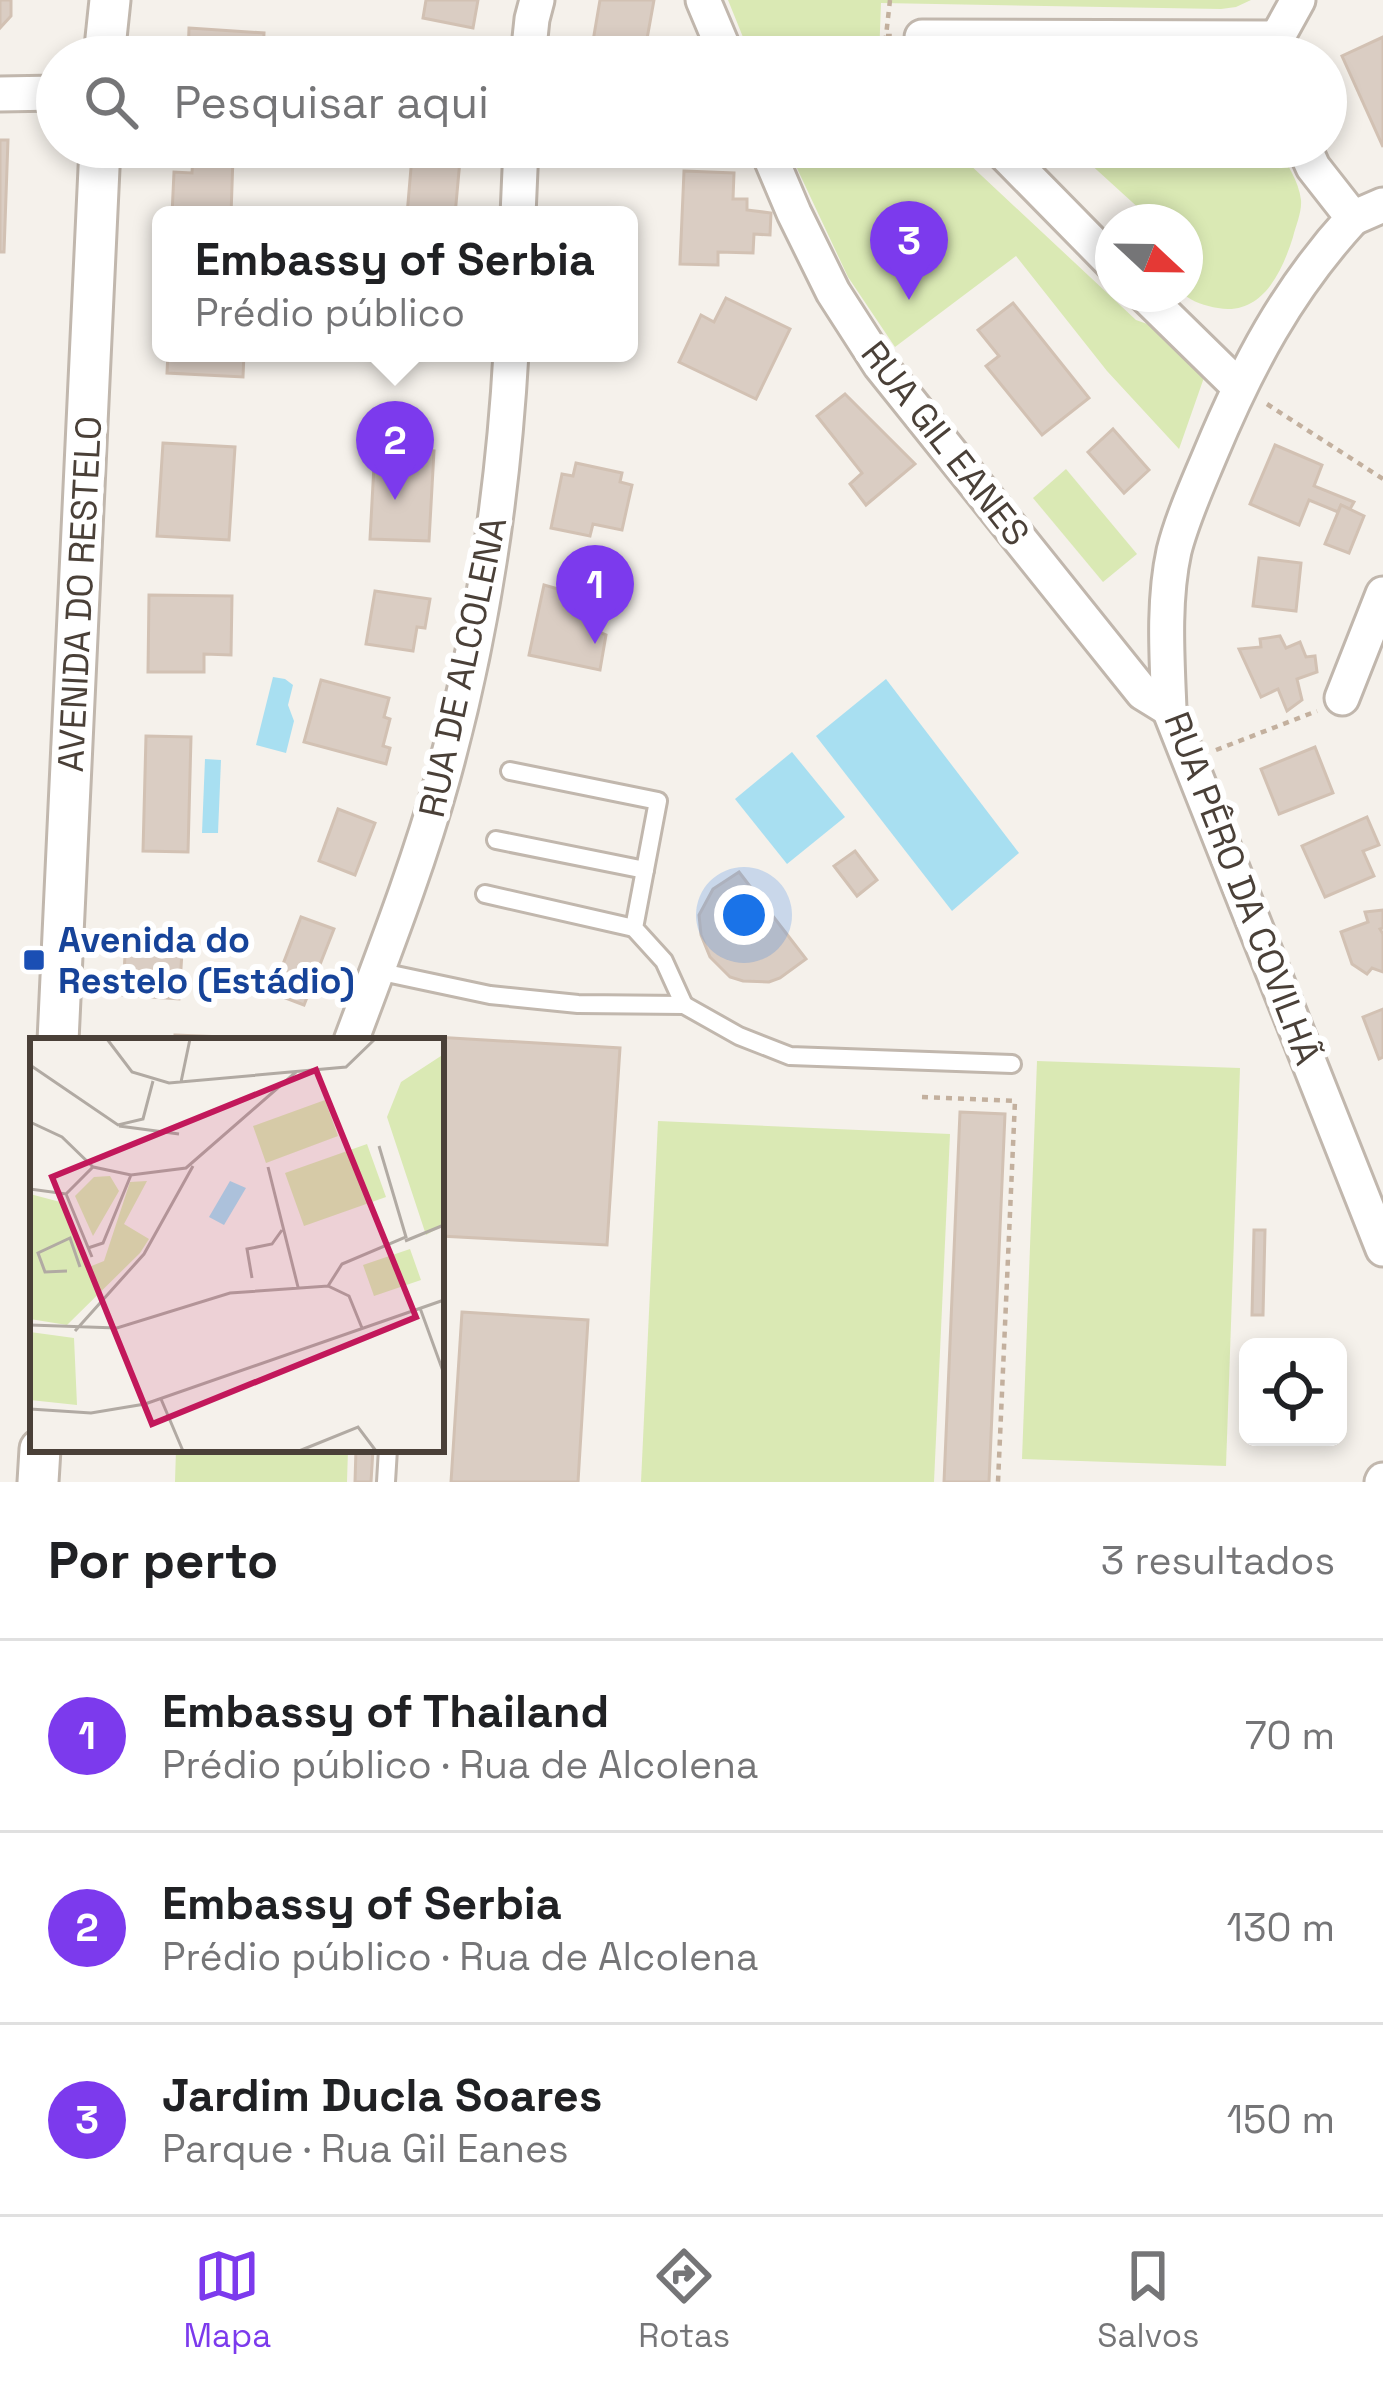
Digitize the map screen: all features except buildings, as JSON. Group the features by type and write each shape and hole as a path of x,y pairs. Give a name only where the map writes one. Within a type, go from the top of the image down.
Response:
{"street":[{"path":"106,36 110,0"},
{"path":"530,36 537,0"},
{"path":"703,0 718,36"},
{"path":"1282,36 1298,0"},
{"path":"0,94 36,93"},
{"name":"AVENIDA DO RESTELO","path":"58,1038 99,168"},
{"path":"518,206 520,168"},
{"name":"RUA GIL EANES","path":"775,168 833,292 880,364 1143,692 1169,709"},
{"path":"1019,168 1095,246"},
{"name":"RUA PÊRO DA COVILHÃ","path":"1314,168 1368,212 1320,254 1277,315 1239,387 1174,551 1168,614 1169,709 1368,1175 1383,1249"},
{"path":"1162,312 1239,387"},
{"name":"RUA DE ALCOLENA","path":"352,1038 442,780 473,653 500,488 510,362"},
{"path":"1328,706 1383,594"},
{"path":"38,1482 40,1452"}],"lane":[{"path":"510,771 658,802 634,928"},
{"path":"496,840 645,871"},
{"path":"485,894 634,928 664,961 684,1005"},
{"path":"377,971 490,994 578,1004 684,1005 739,1036 790,1056 1012,1064"},
{"path":"386,1482 388,1452"}],"path":[{"path":"1239,387 1383,479"},
{"path":"1188,760 1328,706"},
{"path":"922,1096 1015,1101 998,1482"}],"green space":[{"path":"728,0 1251,0 1221,9 881,3 880,36 743,36"},
{"path":"797,168 973,168 1095,282 1095,312 1127,312 1164,330 1207,369 1179,449 1107,371 1016,256 895,347 848,277"},
{"path":"1095,168 1290,168 1301,200 1283,264 1258,298 1233,309 1203,303 1203,204 1134,204"},
{"path":"1066,469 1137,554 1103,582 1033,498"},
{"path":"1037,1061 1240,1068 1226,1466 1022,1459"},
{"path":"658,1121 950,1134 934,1482 641,1482"},
{"path":"176,1452 348,1452 347,1482 175,1482"}],"water":[{"path":"273,677 293,685 288,705 294,721 286,753 256,745"},
{"path":"886,679 1019,853 952,911 816,736"},
{"path":"792,752 845,817 787,864 735,799"},
{"path":"205,759 221,760 218,833 202,833"}],"place":[{"name":"Jardim Ducla Soares","path":"909,300"},
{"name":"Embassy of Serbia","path":"395,500"},
{"name":"Embassy of Thailand","path":"595,644"},
{"name":"Avenida do Restelo (Estádio)","path":"34,960"}]}
